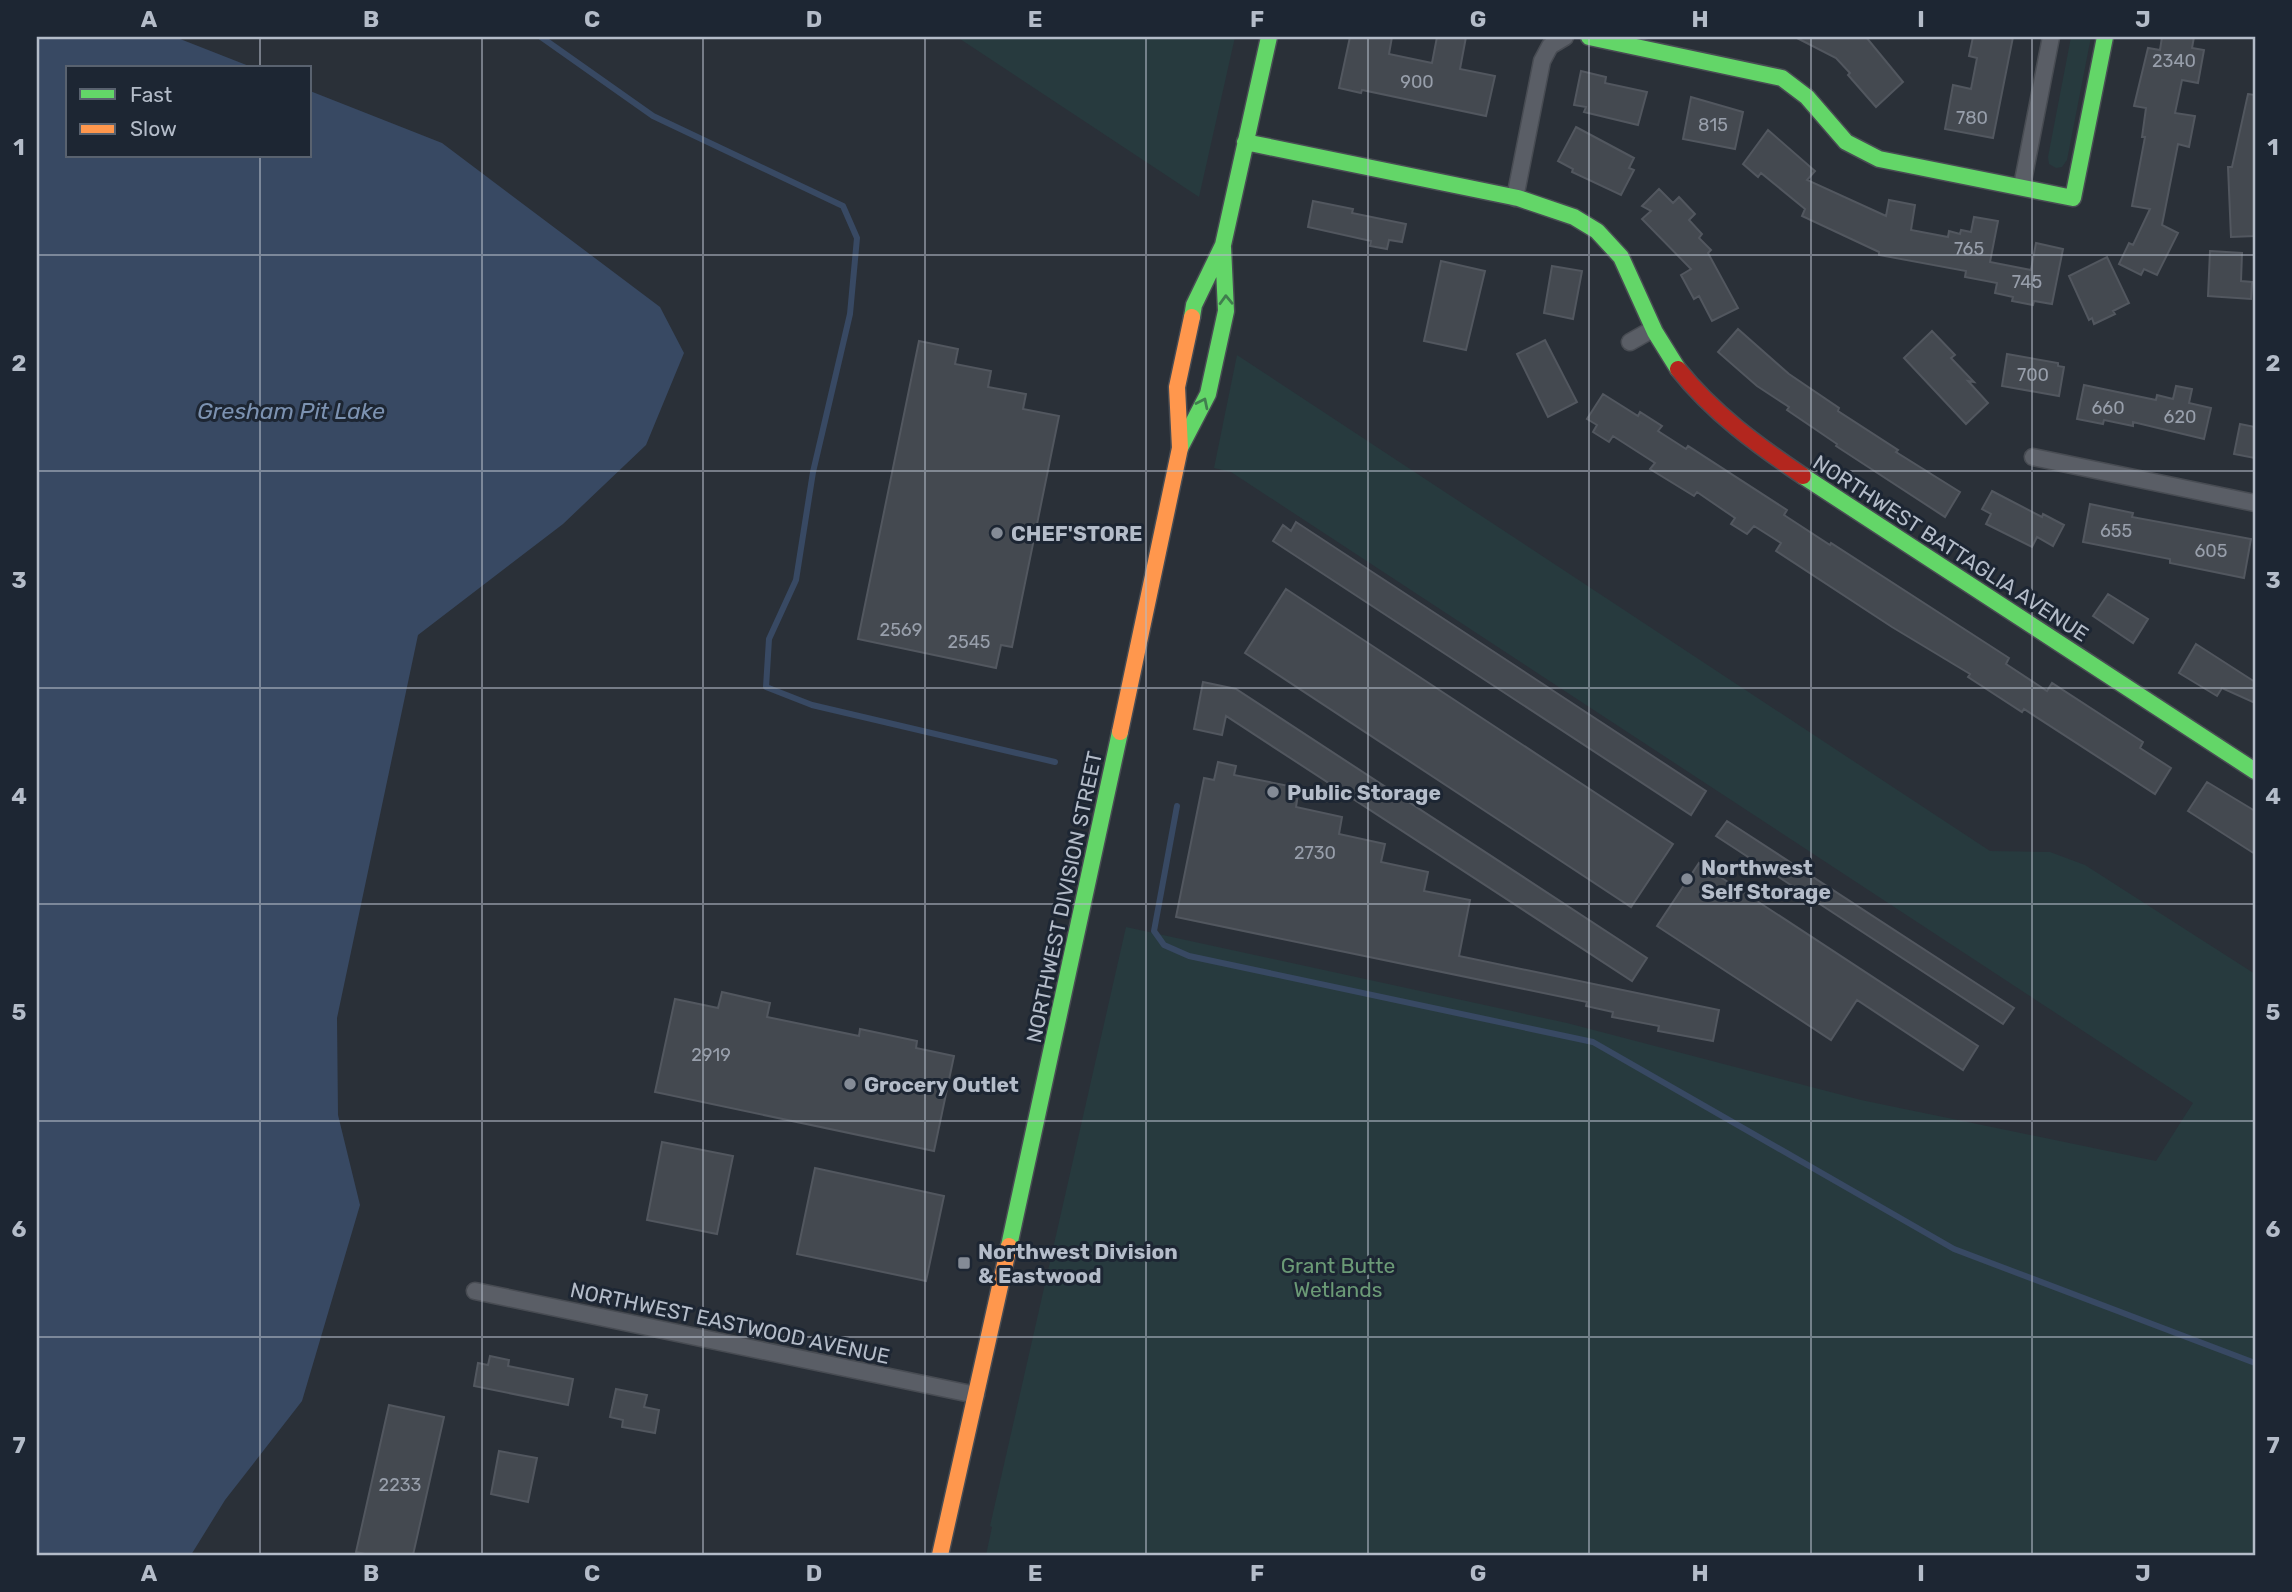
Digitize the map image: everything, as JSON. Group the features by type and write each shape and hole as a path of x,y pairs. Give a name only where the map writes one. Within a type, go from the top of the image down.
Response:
{"street":[{"name":"NORTHWEST DIVISION STREET","path":"940,1555 1077,938 1180,448 1177,387 1194,305 1223,245 1269,37"},
{"path":"1515,198 1542,61 1550,46 1565,37"},
{"path":"1589,37 1782,78 1807,97 1846,142 1879,159 2073,198 2105,37"},
{"path":"2022,186 2051,37"},
{"name":"NORTHWEST BATTAGLIA AVENUE","path":"1245,142 1515,198 1573,217 1594,229 1612,244 1630,270 1653,329 1669,359 1691,388 1719,415 1761,448 2255,771"},
{"name":"NORTHWEST DIVISION STREET","path":"1180,448 1208,394 1226,311 1223,245"},
{"path":"1630,342 1653,329"},
{"path":"2033,457 2255,503"},
{"name":"NORTHWEST EASTWOOD AVENUE","path":"475,1291 976,1395"}],"green space":[{"path":"957,37 1235,37 1199,197"},
{"path":"2071,37 2091,37 2067,160 2062,167 2056,168 2049,164 2048,157"},
{"name":"Grant Butte Wetlands","path":"1237,355 1990,851 2050,852 2085,865 2255,974 2255,1555 986,1555 992,1527 990,1526 1126,927 1567,1023 1861,1100 2156,1161 2193,1103 1231,472 1214,468"}],"water":[{"name":"Gresham Pit Lake","path":"37,37 175,37 249,66 66,66 66,158 312,158 312,92 442,143 660,307 684,353 646,445 563,524 418,635 337,1018 338,1115 360,1205 302,1401 225,1500 191,1555 37,1555"}],"building":[{"path":"1350,37 1392,37 1389,54 1432,63 1437,37 1466,37 1460,69 1495,76 1486,116 1362,90 1361,93 1339,88"},
{"path":"1795,37 1866,37 1903,82 1876,107 1836,58"},
{"path":"1973,37 2013,37 1993,138 1945,129 1953,85 1971,89 1977,58 1969,56"},
{"path":"2162,37 2194,37 2192,48 2204,50 2198,83 2182,80 2175,113 2195,116 2189,147 2178,144 2162,225 2178,233 2157,275 2144,269 2141,275 2119,264 2129,243 2133,245 2150,209 2132,206 2145,137 2142,137 2146,108 2134,106 2148,48 2160,50"},
{"path":"1581,71 1606,77 1605,83 1647,92 1638,125 1584,112 1586,107 1574,105"},
{"path":"2248,94 2255,95 2255,236 2231,237 2228,167 2232,167"},
{"path":"1691,97 1743,112 1735,149 1683,139"},
{"path":"1576,127 1634,158 1629,168 1634,170 1621,195 1572,172 1573,169 1558,161"},
{"path":"1768,130 1815,171 1807,180 1886,216 1889,200 1915,205 1911,230 1948,237 1949,231 1960,234 1961,230 1971,232 1974,217 1998,221 1990,262 2031,270 2036,243 2063,249 2052,304 2034,301 2033,305 2012,301 2013,297 1995,293 1997,283 1965,277 1966,271 1879,255 1879,252 1802,216 1805,209 1761,173 1758,177 1743,164"},
{"path":"1659,189 1673,203 1679,197 1695,214 1689,220 1702,234 1699,238 1711,250 1708,253 1738,308 1712,321 1699,296 1694,299 1681,275 1691,269 1642,219 1651,211 1642,206"},
{"path":"1313,201 1353,209 1352,213 1406,224 1402,242 1389,240 1387,249 1370,246 1371,241 1308,227"},
{"path":"2210,251 2242,253 2241,281 2252,282 2251,299 2208,296"},
{"path":"2107,257 2129,303 2113,311 2115,314 2094,324 2092,318 2089,320 2069,276"},
{"path":"1441,261 1485,271 1466,350 1424,341"},
{"path":"1552,266 1582,271 1573,319 1544,313"},
{"path":"1738,329 1789,374 1839,408 1838,411 1960,492 1945,517 1836,446 1837,444 1787,410 1789,407 1757,386 1718,352"},
{"path":"1932,331 1955,355 1951,358 1974,382 1968,381 1988,403 1966,424 1904,358"},
{"path":"1545,340 1577,402 1548,417 1517,354"},
{"path":"919,341 958,349 955,364 991,371 988,387 1026,394 1023,409 1059,416 1012,647 1001,645 996,668 858,639"},
{"path":"2007,354 2058,363 2058,366 2064,367 2059,396 2002,386"},
{"path":"2084,385 2156,400 2157,395 2173,399 2176,386 2192,389 2189,403 2211,408 2204,439 2133,422 2133,426 2104,420 2103,424 2077,419"},
{"path":"1603,394 1638,416 1640,412 1662,426 1658,431 1686,449 1688,446 1787,510 1784,515 2009,658 2006,664 2047,691 2052,683 2143,742 2140,748 2171,768 2155,794 2024,709 2022,712 1968,677 1970,674 1776,551 1781,543 1754,526 1747,534 1731,524 1735,518 1697,492 1694,496 1650,469 1655,463 1613,436 1609,442 1593,432 1597,425 1587,419"},
{"path":"2240,424 2255,427 2255,458 2234,454"},
{"path":"1992,491 2042,517 2043,514 2064,525 2053,546 2037,537 2032,547 1986,524 1991,514 1982,509"},
{"path":"2090,504 2133,513 2132,517 2251,539 2244,578 2170,563 2170,559 2083,542"},
{"path":"1296,522 1706,791 1691,815 1273,541 1283,525 1291,531"},
{"path":"1286,589 1673,844 1631,907 1245,653"},
{"path":"2108,594 2148,619 2133,643 2093,616"},
{"path":"2196,644 2255,682 2255,703 2222,688 2217,696 2179,673"},
{"path":"1203,682 1236,689 1647,958 1632,981 1226,716 1222,735 1194,729"},
{"path":"1218,762 1236,766 1234,775 1299,788 1296,807 1342,817 1339,834 1385,844 1381,862 1428,872 1424,891 1470,900 1459,956 1719,1010 1713,1041 1658,1031 1659,1026 1612,1017 1613,1012 1586,1006 1587,1002 1176,917 1204,778 1214,780"},
{"path":"2207,782 2255,811 2255,854 2188,811"},
{"path":"1727,821 2014,1008 2003,1024 1716,836"},
{"path":"1699,863 1978,1046 1963,1070 1857,1000 1831,1040 1657,926"},
{"name":"Grocery Outlet","path":"722,992 770,1003 767,1017 859,1036 860,1029 917,1041 916,1048 954,1056 934,1151 655,1092 675,999 718,1008"},
{"path":"662,1142 733,1156 717,1234 647,1220"},
{"path":"815,1168 944,1196 926,1281 797,1254"},
{"path":"490,1356 509,1360 508,1366 573,1379 568,1405 474,1386 478,1363 488,1365"},
{"path":"616,1389 647,1395 644,1407 659,1410 655,1433 622,1427 623,1420 610,1417"},
{"path":"389,1405 444,1417 413,1555 370,1555 356,1552"},
{"path":"499,1451 537,1458 528,1502 491,1494"}],"waterway":[{"path":"541,37 653,116 843,206 857,238 850,314 813,472 796,580 769,639 766,687 812,705 1055,762"},
{"path":"1177,806 1154,931 1164,945 1189,956 1593,1042 1954,1249 2255,1363"}],"traffic: fast":[{"path":"1192,317 1194,305 1223,245 1269,37"},
{"path":"1589,37 1782,78 1807,97 1846,142 1879,159 2073,198 2105,37"},
{"path":"1245,142 1518,198 1574,217 1597,231 1621,257 1655,332 1678,369"},
{"path":"1180,448 1208,394 1226,311 1223,247"},
{"path":"1803,476 2255,771"},
{"path":"1009,1246 1120,732"}],"traffic: slow":[{"path":"1120,732 1180,448 1177,387 1192,317"},
{"path":"940,1555 1009,1246"}],"traffic: jam":[{"path":"1678,369 1706,400 1736,427 1803,476"}],"place":[{"name":"CHEF'STORE","path":"997,533"},
{"name":"Public Storage","path":"1273,792"},
{"name":"Northwest Self Storage","path":"1687,879"},
{"name":"Grocery Outlet","path":"850,1084"},
{"name":"Northwest Division & Eastwood","path":"964,1263"}]}
